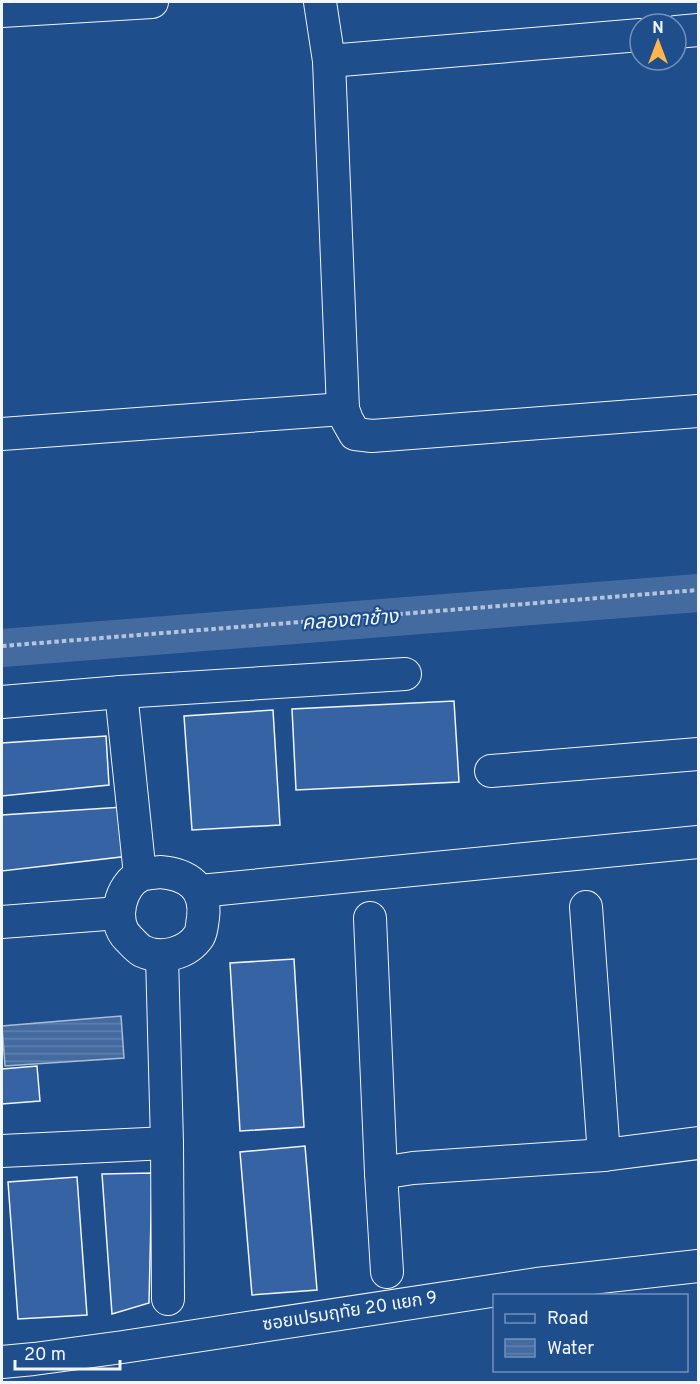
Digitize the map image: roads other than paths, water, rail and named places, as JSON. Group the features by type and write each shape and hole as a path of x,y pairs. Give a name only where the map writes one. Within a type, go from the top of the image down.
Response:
{"street":[{"path":"2,11 152,2"},
{"path":"320,2 329,62 344,409 355,434 372,436 699,411"},
{"path":"329,62 628,36"},
{"path":"2,434 344,409"},
{"path":"2,702 405,674"},
{"path":"122,692 140,875"},
{"path":"491,771 699,754"},
{"path":"200,891 699,842"},
{"path":"172,873 186,877 200,891 204,914 200,935 184,950 162,956 140,950 124,935 119,913 124,891 140,875 172,873"},
{"path":"586,907 604,1155"},
{"path":"2,922 119,913"},
{"path":"370,918 387,1272"},
{"path":"162,956 168,1299"},
{"path":"2,1151 167,1143"},
{"path":"381,1173 413,1168 604,1155 699,1143"},
{"name":"ซอยเปรมฤทัย 20 แยก 9","path":"2,1362 35,1371 537,1284 699,1266"}],"water":[{"path":"121,1016 124,1058 5,1066 2,1026"}],"waterway":[{"name":"คลองตาช้าง","path":"2,648 698,593"}]}
